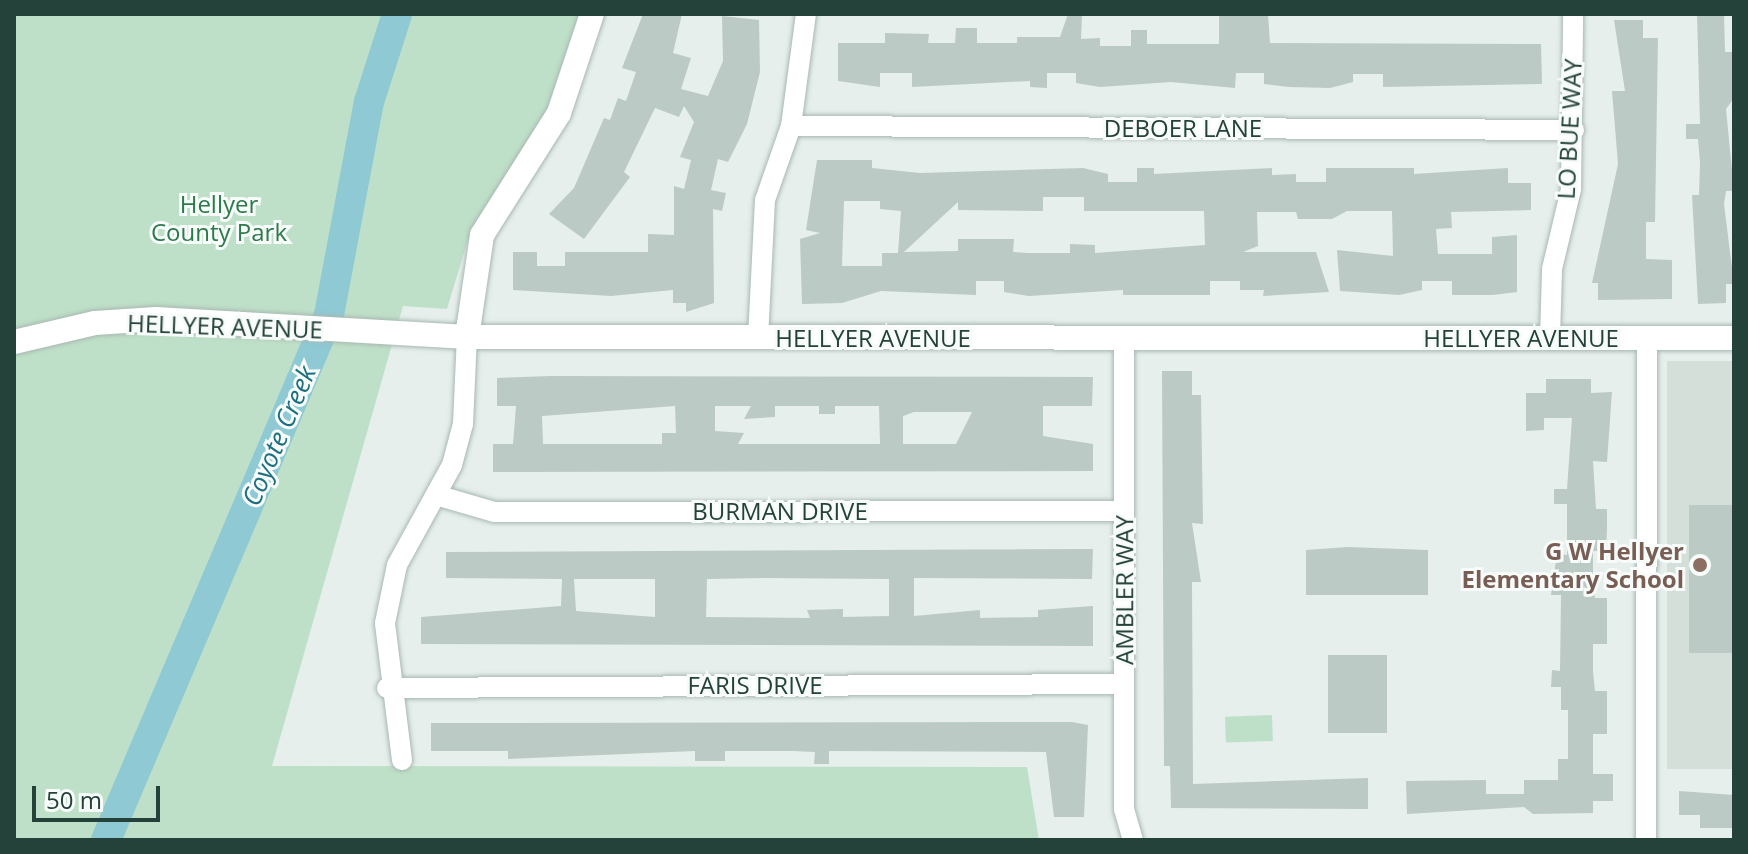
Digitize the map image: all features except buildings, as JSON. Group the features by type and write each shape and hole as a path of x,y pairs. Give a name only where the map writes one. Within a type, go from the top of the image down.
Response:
{"street":[{"path":"402,760 387,688 385,623 397,565 439,496 463,424 467,337 482,235 559,113 592,14"},
{"path":"758,338 765,200 791,126 806,14"},
{"name":"LO BUE WAY","path":"1550,338 1552,269 1571,189 1573,14"},
{"name":"DEBOER LANE","path":"791,126 1574,130"},
{"name":"HELLYER AVENUE","path":"14,342 110,322 467,337 1734,338"},
{"name":"AMBLER WAY","path":"1124,337 1124,809 1133,840"},
{"path":"1646,840 1647,338"},
{"name":"BURMAN DRIVE","path":"439,496 494,512 1124,511"},
{"name":"FARIS DRIVE","path":"387,688 1123,684"}],"shaded area":[{"name":"G W Hellyer Elementary School","path":"1667,361 1734,361 1734,769 1667,769"}],"green space":[{"name":"Hellyer County Park","path":"14,14 581,14 548,109 471,230 447,309 403,306 272,766 1027,767 1039,840 14,840"},
{"path":"1272,715 1273,741 1226,743 1225,717"}],"waterway":[{"name":"Coyote Creek","path":"106,840 329,315 369,102 397,14"}],"place":[{"name":"G W Hellyer Elementary School","path":"1700,565"}]}
